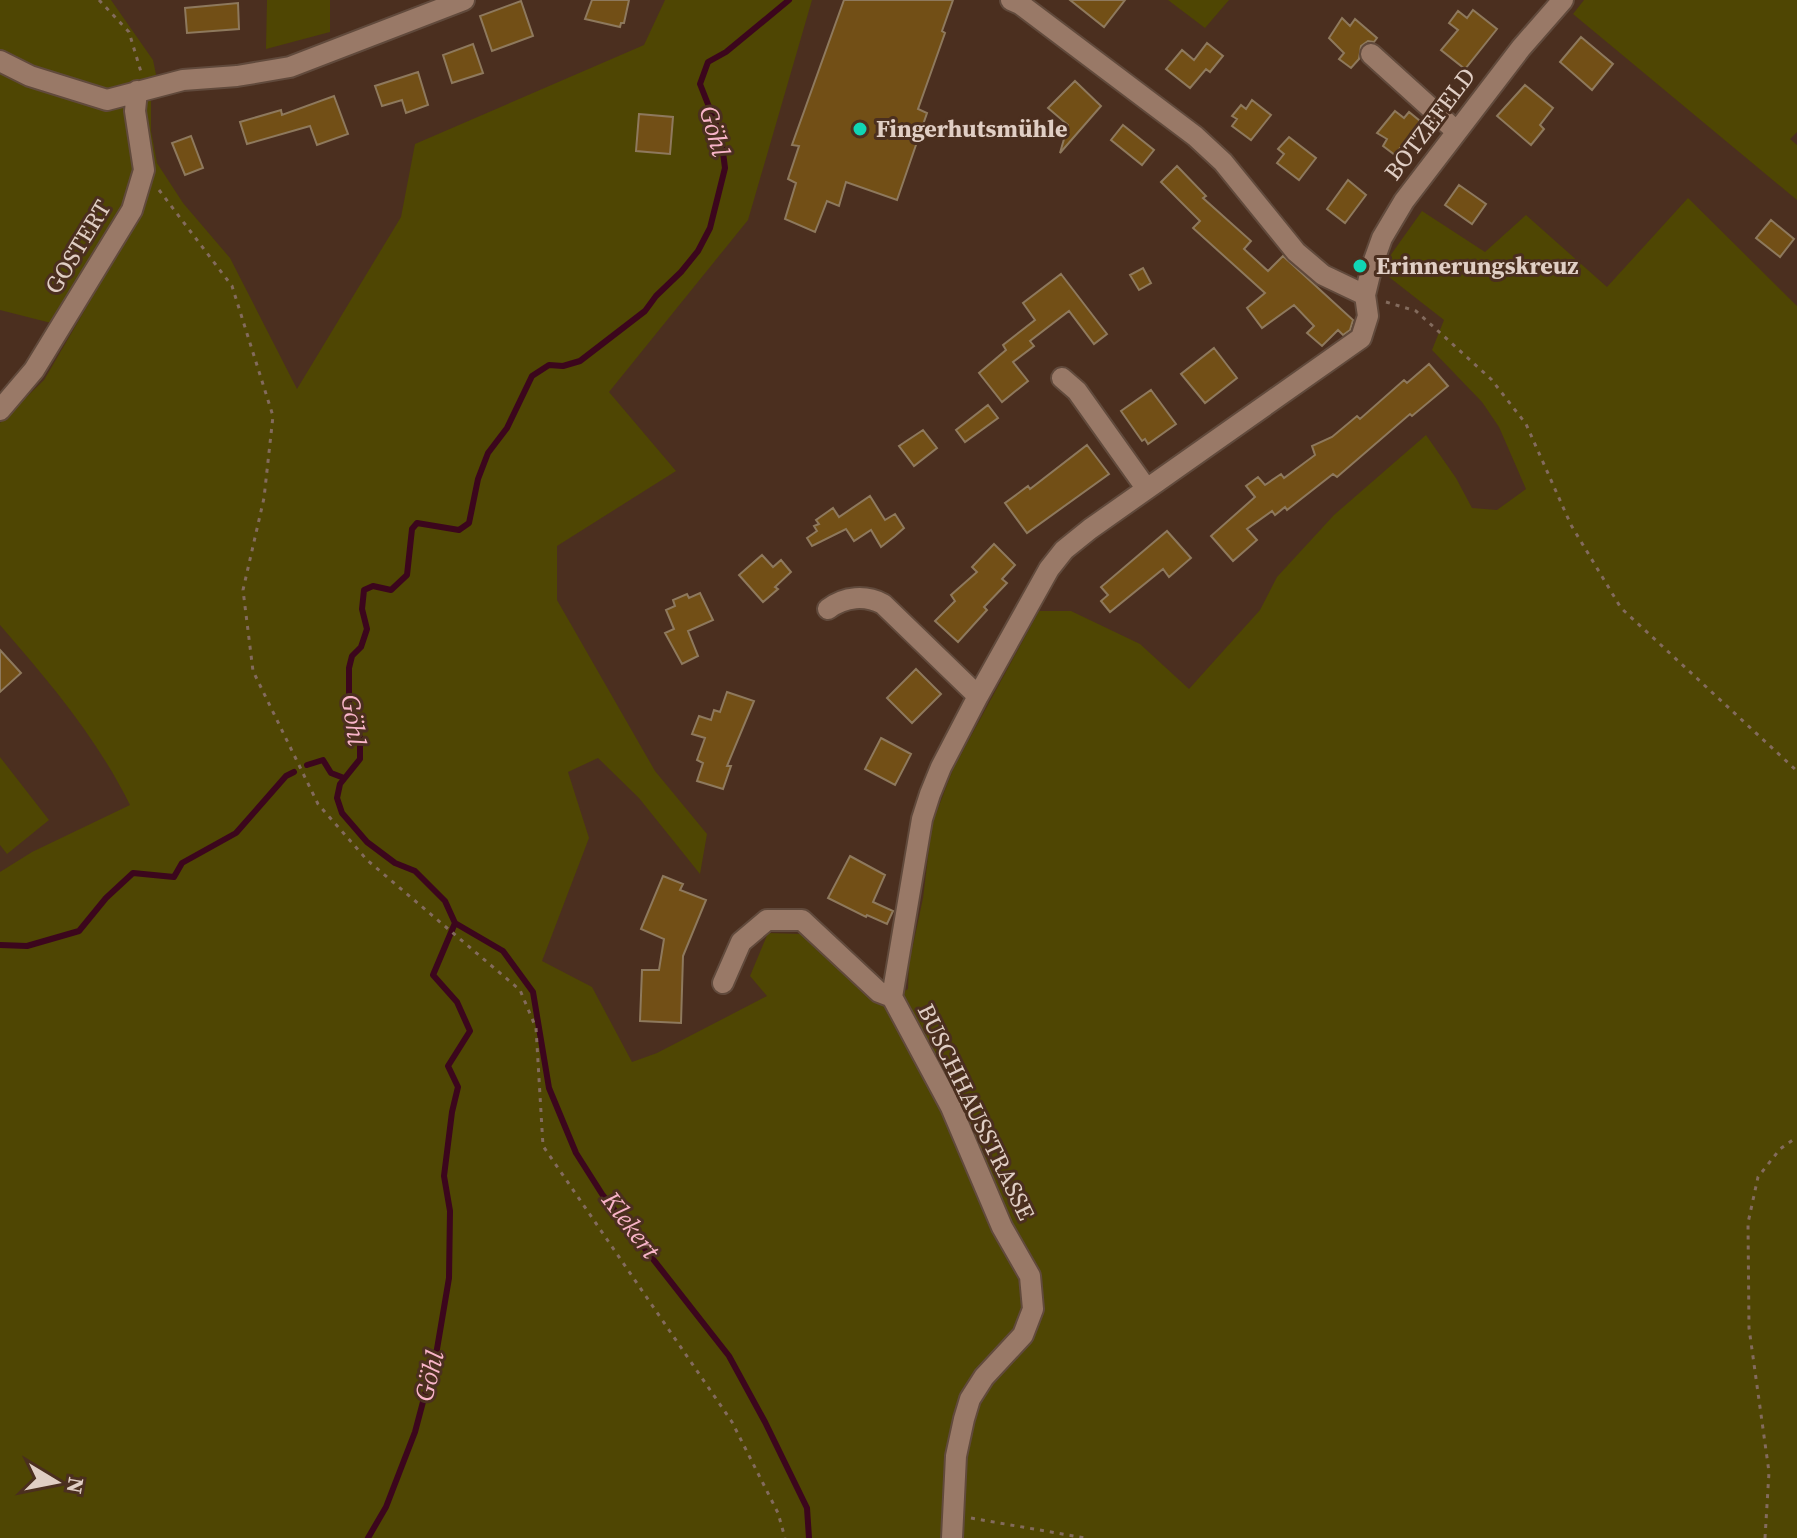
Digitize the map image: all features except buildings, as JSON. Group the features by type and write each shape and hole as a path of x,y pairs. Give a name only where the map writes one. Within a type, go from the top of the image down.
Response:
{"street":[{"path":"0,61 30,76 107,100 183,80 237,76 290,67 464,0"},
{"path":"1011,0 1195,136 1223,162 1296,252 1323,275 1365,295"},
{"name":"BOTZEFELD","path":"1365,295 1382,238 1404,201 1521,48 1563,0"},
{"path":"1371,54 1456,131"},
{"name":"GOSTERT","path":"0,410 34,370 132,210 144,170 135,111 137,91"},
{"name":"BUSCHHAUSSTRASSE","path":"952,1538 956,1456 970,1399 984,1377 1023,1335 1033,1309 1030,1276 1002,1227 951,1107 892,997 922,819 941,767 978,696 1049,569 1064,550 1146,488 1361,338 1368,316 1365,295"},
{"path":"1062,378 1077,391 1146,488"},
{"path":"828,609 836,603 868,596 883,604 978,696"},
{"path":"723,983 741,942 767,920 802,920 879,992 892,997"}],"path":[{"path":"99,0 129,32 142,69 137,91"},
{"path":"144,170 232,286 273,416 264,498 243,590 253,671 318,804 367,860 520,990 536,1028 543,1146 732,1422 778,1513 785,1538"},
{"path":"1365,295 1416,311 1491,379 1526,424 1571,525 1621,608 1797,771"},
{"path":"1765,1538 1769,1472 1749,1328 1748,1223 1758,1177 1780,1149 1797,1137"},
{"path":"982,1519 1085,1538"}],"shaded area":[{"path":"0,0 111,0 153,60 158,84 151,95 151,131 157,163 183,203 230,258 297,389 401,217 415,144 644,45 665,0 812,0 748,220 609,392 676,471 557,546 557,600 655,771 707,834 700,874 639,798 598,758 568,772 589,838 542,961 592,987 632,1062 657,1053 767,996 750,976 768,933 801,934 825,950 879,1005 908,989 909,964 923,898 932,824 953,769 1039,611 1071,611 1140,644 1189,689 1260,610 1277,577 1334,515 1426,435 1456,478 1472,508 1497,510 1526,489 1499,427 1482,402 1432,350 1444,320 1380,270 1422,211 1485,252 1526,215 1607,287 1688,198 1797,306 1797,1538 0,1538 0,872 32,852 130,805 87,733 0,625 0,423 44,380 135,224 55,324 0,310"},
{"path":"267,0 330,0 330,32 266,49"},
{"path":"1168,0 1229,0 1205,28"},
{"path":"1584,0 1797,0 1797,132 1790,139 1797,145 1797,200 1573,14"},
{"path":"0,757 49,820 7,854 0,845"}],"waterway":[{"name":"Göhl","path":"368,1538 386,1507 415,1432 437,1349 449,1278 450,1211 444,1176 458,1087 448,1066 470,1031 457,1002 433,975 455,923 445,901 415,871 395,863 367,842 342,813 337,798 340,784 360,759 360,737 352,728 349,715 349,668 367,629 362,609 364,590 373,586 391,590 407,575 412,529 417,523 459,530 469,523 478,479 488,453 507,428 532,376 549,365 563,366 580,361 645,311 698,251 710,228 725,168 721,137 700,84 708,62 726,52 789,0"},
{"path":"307,765 323,760 331,773 344,778"},
{"path":"0,945 27,946 79,931 106,898 133,873 174,877 182,863 236,833 286,776 294,772"},
{"name":"Klekert","path":"455,923 503,951 533,992 549,1088 576,1153 602,1194 729,1356 807,1508 809,1538"}],"place":[{"name":"Fingerhutsmühle","path":"860,129"},
{"name":"Erinnerungskreuz","path":"1360,266"}]}
